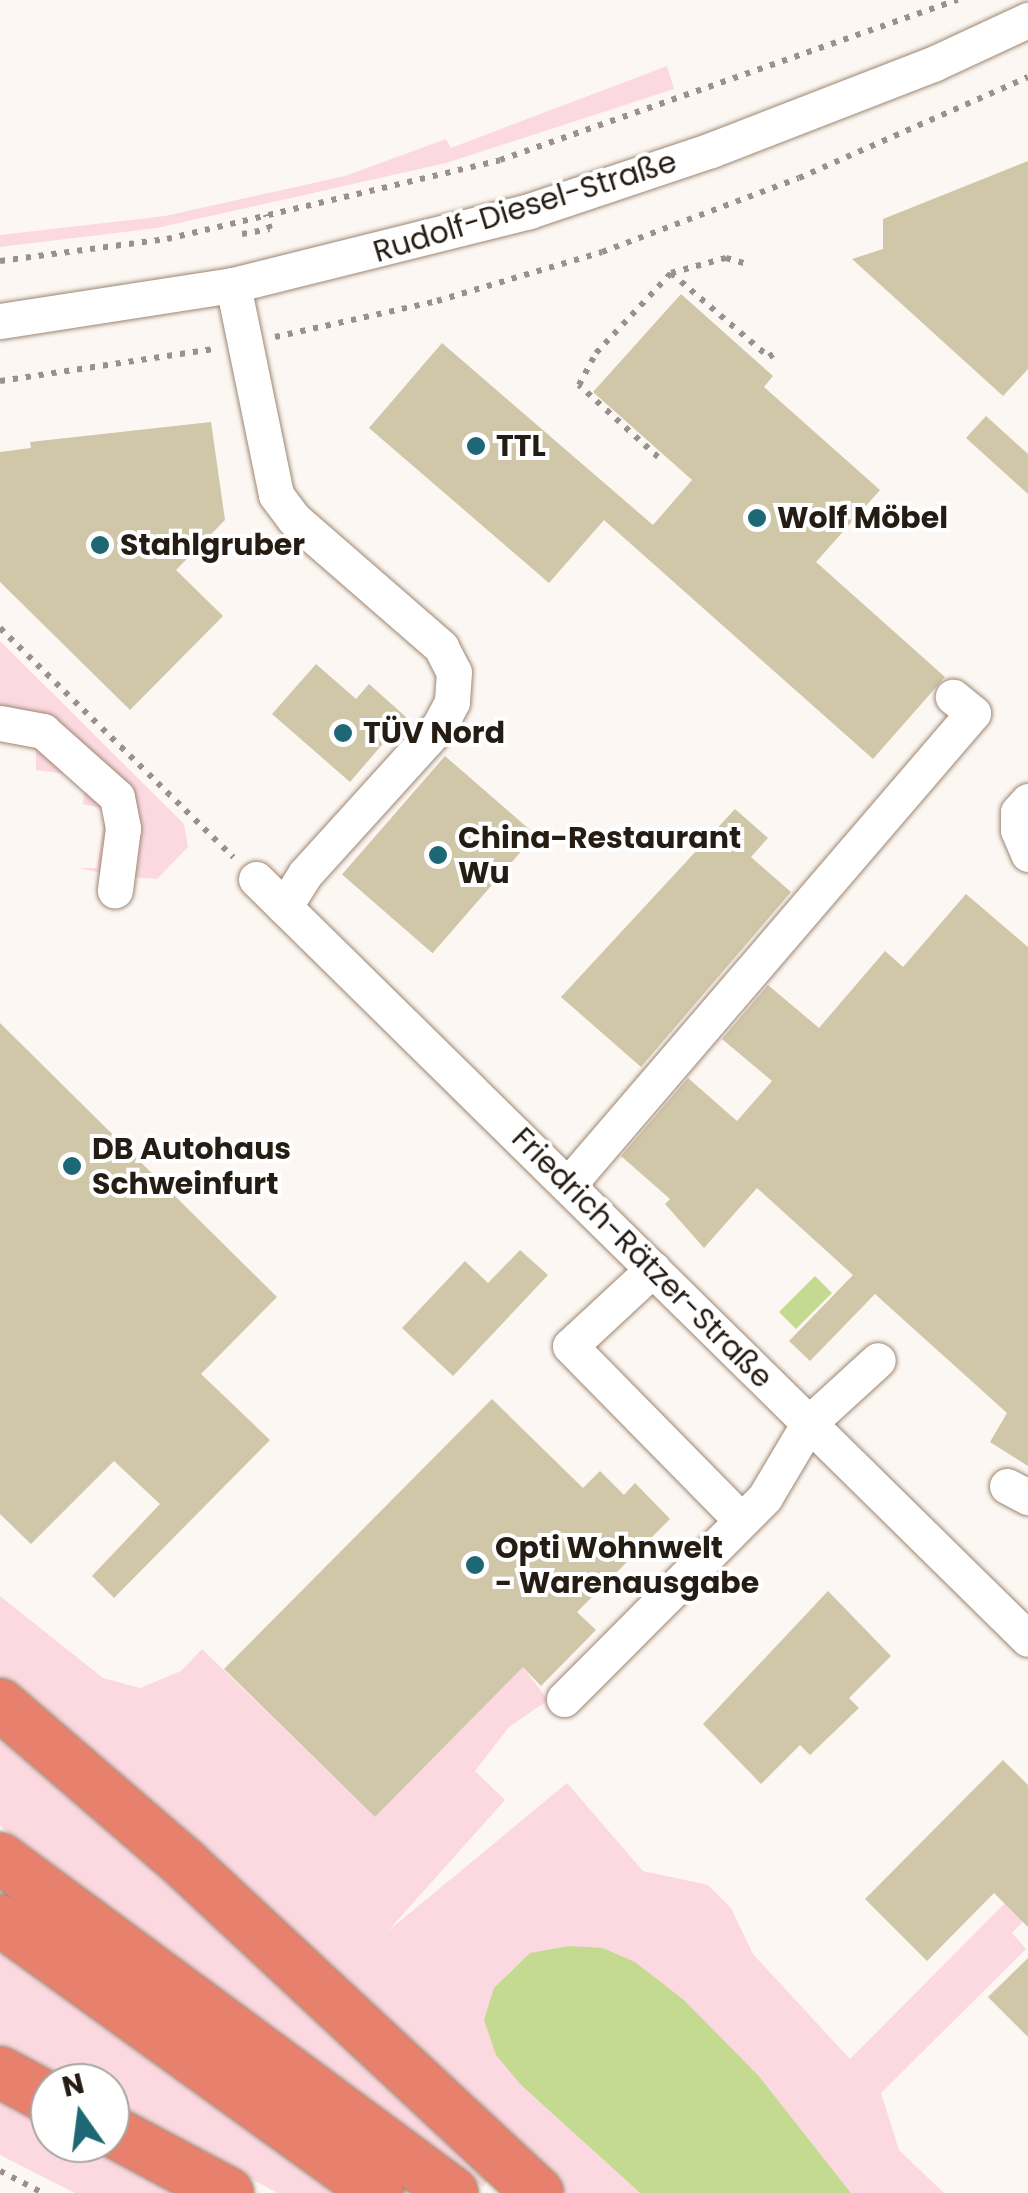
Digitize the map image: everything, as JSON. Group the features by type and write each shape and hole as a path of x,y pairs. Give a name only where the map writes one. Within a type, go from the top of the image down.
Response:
{"highway":[{"path":"0,1704 184,1863 538,2193"},
{"path":"0,1858 453,2193"},
{"path":"0,1920 378,2193"},
{"path":"0,2072 30,2088"},
{"path":"130,2141 228,2193"}],"street":[{"name":"Rudolf-Diesel-Straße","path":"0,320 233,284 432,239 660,168 933,64 1028,20"},
{"path":"233,284 276,495 294,520 441,647 454,672 452,702 440,725 305,874 284,907"},
{"path":"568,1185 974,713 953,697"},
{"path":"0,723 44,730 117,797 123,828 116,890"},
{"path":"1028,801 1018,812 1018,830 1028,854"},
{"name":"Friedrich-Rätzer-Straße","path":"256,879 1026,1633"},
{"path":"653,1269 570,1346 741,1520"},
{"path":"564,1699 764,1497 809,1423 878,1360"}],"path":[{"path":"0,262 167,239 500,160 958,0"},
{"path":"0,381 244,344 437,301 602,252 800,178 1028,77"},
{"path":"242,234 270,229 266,216"},
{"path":"658,457 579,385 596,354 671,273 726,258 750,265"},
{"path":"671,273 769,356 776,352"},
{"path":"0,628 256,879"},
{"path":"0,2171 42,2193"}],"shaded area":[{"path":"667,66 674,89 446,163 157,228 0,247 0,235 165,216 345,176 446,139 451,148"},
{"path":"0,641 184,824 188,847 157,879 133,877 131,824 0,713"},
{"path":"0,730 48,745 108,799 116,822 110,861 102,873 79,868 97,868 106,809 83,804 85,787 73,775 36,770 36,742 0,738"},
{"path":"815,1276 832,1293 796,1329 779,1312"},
{"path":"0,1596 103,1678 140,1688 181,1671 202,1649 375,1817 523,1667 548,1700 509,1727 475,1771 505,1800 388,1931 567,1783 643,1871 708,1885 731,1908 753,1954 850,2059 1028,1880 1028,1916 1012,1933 1026,1949 881,2093 899,2150 944,2193 851,2193 758,2075 684,2000 634,1962 603,1948 521,2085 640,2193 566,2193 0,1684"},
{"path":"0,1729 494,2172 483,2187 0,1826"},
{"path":"569,1946 603,1948 635,1962 684,2000 758,2075 851,2193 640,2193 521,2085 496,2055 484,2020 494,1988 530,1953"},
{"path":"0,1947 339,2193 278,2193 130,2116 130,2063 30,2064 0,2049"},
{"path":"0,2087 30,2102 30,2163 130,2163 130,2153 210,2193 75,2193 0,2155"}],"building":[{"path":"1028,161 1028,369 1003,396 852,259 883,249 883,219"},
{"name":"Wolf Möbel","path":"681,294 773,376 764,387 880,490 816,562 945,677 873,759 604,520 549,583 369,428 442,343 653,525 692,480 593,392"},
{"path":"986,416 1028,454 1028,494 966,438"},
{"name":"Stahlgruber","path":"211,422 225,520 176,570 223,616 130,710 0,582 0,452 31,448 30,442"},
{"name":"TÜV Nord","path":"316,664 356,699 369,684 406,717 350,782 272,714"},
{"name":"China-Restaurant Wu","path":"445,756 536,835 433,953 342,874"},
{"path":"735,809 768,838 751,857 791,892 641,1067 561,997"},
{"path":"966,894 1028,947 1028,1466 990,1442 1007,1413 875,1294 810,1361 789,1341 853,1275 757,1188 704,1248 665,1204 670,1199 621,1156 688,1078 737,1121 772,1081 722,1039 768,985 819,1028 885,951 903,967"},
{"name":"DB Autohaus Schweinfurt","path":"0,1023 277,1297 201,1374 270,1440 114,1598 92,1576 160,1504 114,1461 31,1544 0,1514"},
{"path":"520,1250 548,1275 453,1376 402,1328 465,1261 488,1283"},
{"name":"Opti Wohnwelt - Warenausgabe","path":"492,1399 583,1488 600,1471 624,1495 635,1483 670,1519 577,1612 596,1630 541,1686 523,1667 375,1817 224,1669"},
{"path":"828,1591 891,1656 849,1698 859,1708 810,1755 800,1745 761,1784 703,1724"},
{"path":"1003,1760 1028,1785 1028,1927 994,1893 927,1961 865,1899"},
{"path":"1028,1958 1028,2037 988,1997"}],"place":[{"name":"TTL","path":"476,446"},
{"name":"Wolf Möbel","path":"757,518"},
{"name":"Stahlgruber","path":"100,545"},
{"name":"TÜV Nord","path":"343,733"},
{"name":"China-Restaurant Wu","path":"438,855"},
{"name":"DB Autohaus Schweinfurt","path":"72,1166"},
{"name":"Opti Wohnwelt - Warenausgabe","path":"475,1565"}]}
